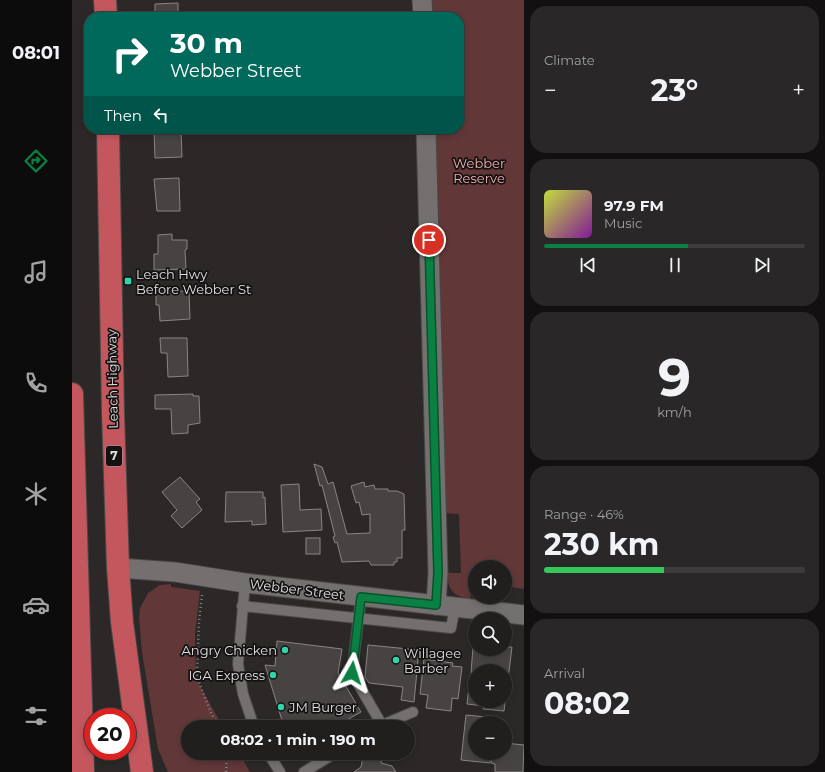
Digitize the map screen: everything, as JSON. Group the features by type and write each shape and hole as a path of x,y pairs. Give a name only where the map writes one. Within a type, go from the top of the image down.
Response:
{"highway":[{"path":"106,0 106,12"},
{"name":"Leach Highway","path":"108,134 113,413 118,568 122,622 142,772"},
{"path":"72,394 74,507 83,772"},
{"path":"130,681 146,724 157,772"}],"street":[{"path":"422,0 423,12"},
{"path":"426,134 438,573 436,605"},
{"name":"Webber Street","path":"118,568 175,572 245,583 524,615"}],"lane":[{"path":"245,583 238,664 243,694 252,720"},
{"path":"361,597 357,618 352,673 377,720"},
{"path":"242,606 452,628 455,607"},
{"path":"394,720 413,712"},
{"path":"272,760 280,772"},
{"path":"304,772 324,760"}],"path":[{"path":"204,576 199,621 197,677 211,713 216,720"},
{"path":"226,772 227,760"}],"green space":[{"name":"Webber Reserve","path":"430,0 524,0 524,589 512,587 512,560 468,560 468,599 459,596 452,591 447,573 461,573 459,514 444,513 434,134 464,134 464,12 431,12"},
{"path":"171,584 171,587 200,591 195,634 196,679 219,720 181,720 181,760 243,760 250,772 168,772 158,749 142,652 139,617 140,608 148,593 160,585"}],"building":[{"path":"178,3 178,12 155,12 155,4"},
{"path":"154,134 181,134 182,157 155,158"},
{"path":"179,178 180,211 157,211 154,179"},
{"path":"172,234 172,240 187,240 187,249 185,250 186,269 154,270 154,254 158,254 158,235"},
{"path":"156,292 189,292 190,319 160,321 159,305 156,305"},
{"path":"160,338 187,338 188,376 168,377 167,353 161,353"},
{"path":"193,394 193,396 199,396 200,423 188,425 188,433 172,434 171,409 155,409 155,395"},
{"path":"314,464 322,467 328,484 333,482 347,534 370,533 370,514 362,515 359,502 356,503 351,486 364,482 365,487 374,485 375,489 388,489 388,491 397,491 404,494 405,530 402,530 402,558 397,558 397,562 394,562 394,565 371,565 369,561 342,562 337,542 335,543 333,537 335,536 322,485 320,486"},
{"path":"180,477 200,499 196,502 202,510 182,528 171,516 177,510 162,492"},
{"path":"299,484 300,510 321,509 322,530 283,532 281,485"},
{"path":"226,492 263,492 263,498 265,497 266,524 252,525 252,521 225,522"},
{"path":"306,538 320,538 320,554 306,554"},
{"path":"277,641 342,649 338,673 361,712 347,720 282,720 265,665 275,666"},
{"path":"368,645 419,650 414,702 401,700 403,687 369,683 365,677"},
{"path":"472,656 511,656 510,664 472,664"},
{"path":"424,659 453,663 452,666 462,667 458,699 452,698 451,711 426,708 428,695 420,694"},
{"path":"483,708 504,708 504,711"},
{"path":"466,715 476,716 468,716 468,760 490,760 490,763 461,760"},
{"path":"512,744 524,745 523,772 495,772 495,764 491,763 491,760 512,760"},
{"path":"362,760 382,760 381,763 392,766 396,772 354,772 361,767"}],"place":[{"name":"Leach Hwy Before Webber St","path":"128,281"},
{"name":"Angry Chicken","path":"285,650"},
{"name":"Willagee Barber","path":"396,660"},
{"name":"IGA Express","path":"273,675"},
{"name":"JM Burger","path":"281,707"}],"route":[{"path":"352,673 357,618 361,597 436,605 438,573 429,240"}]}
